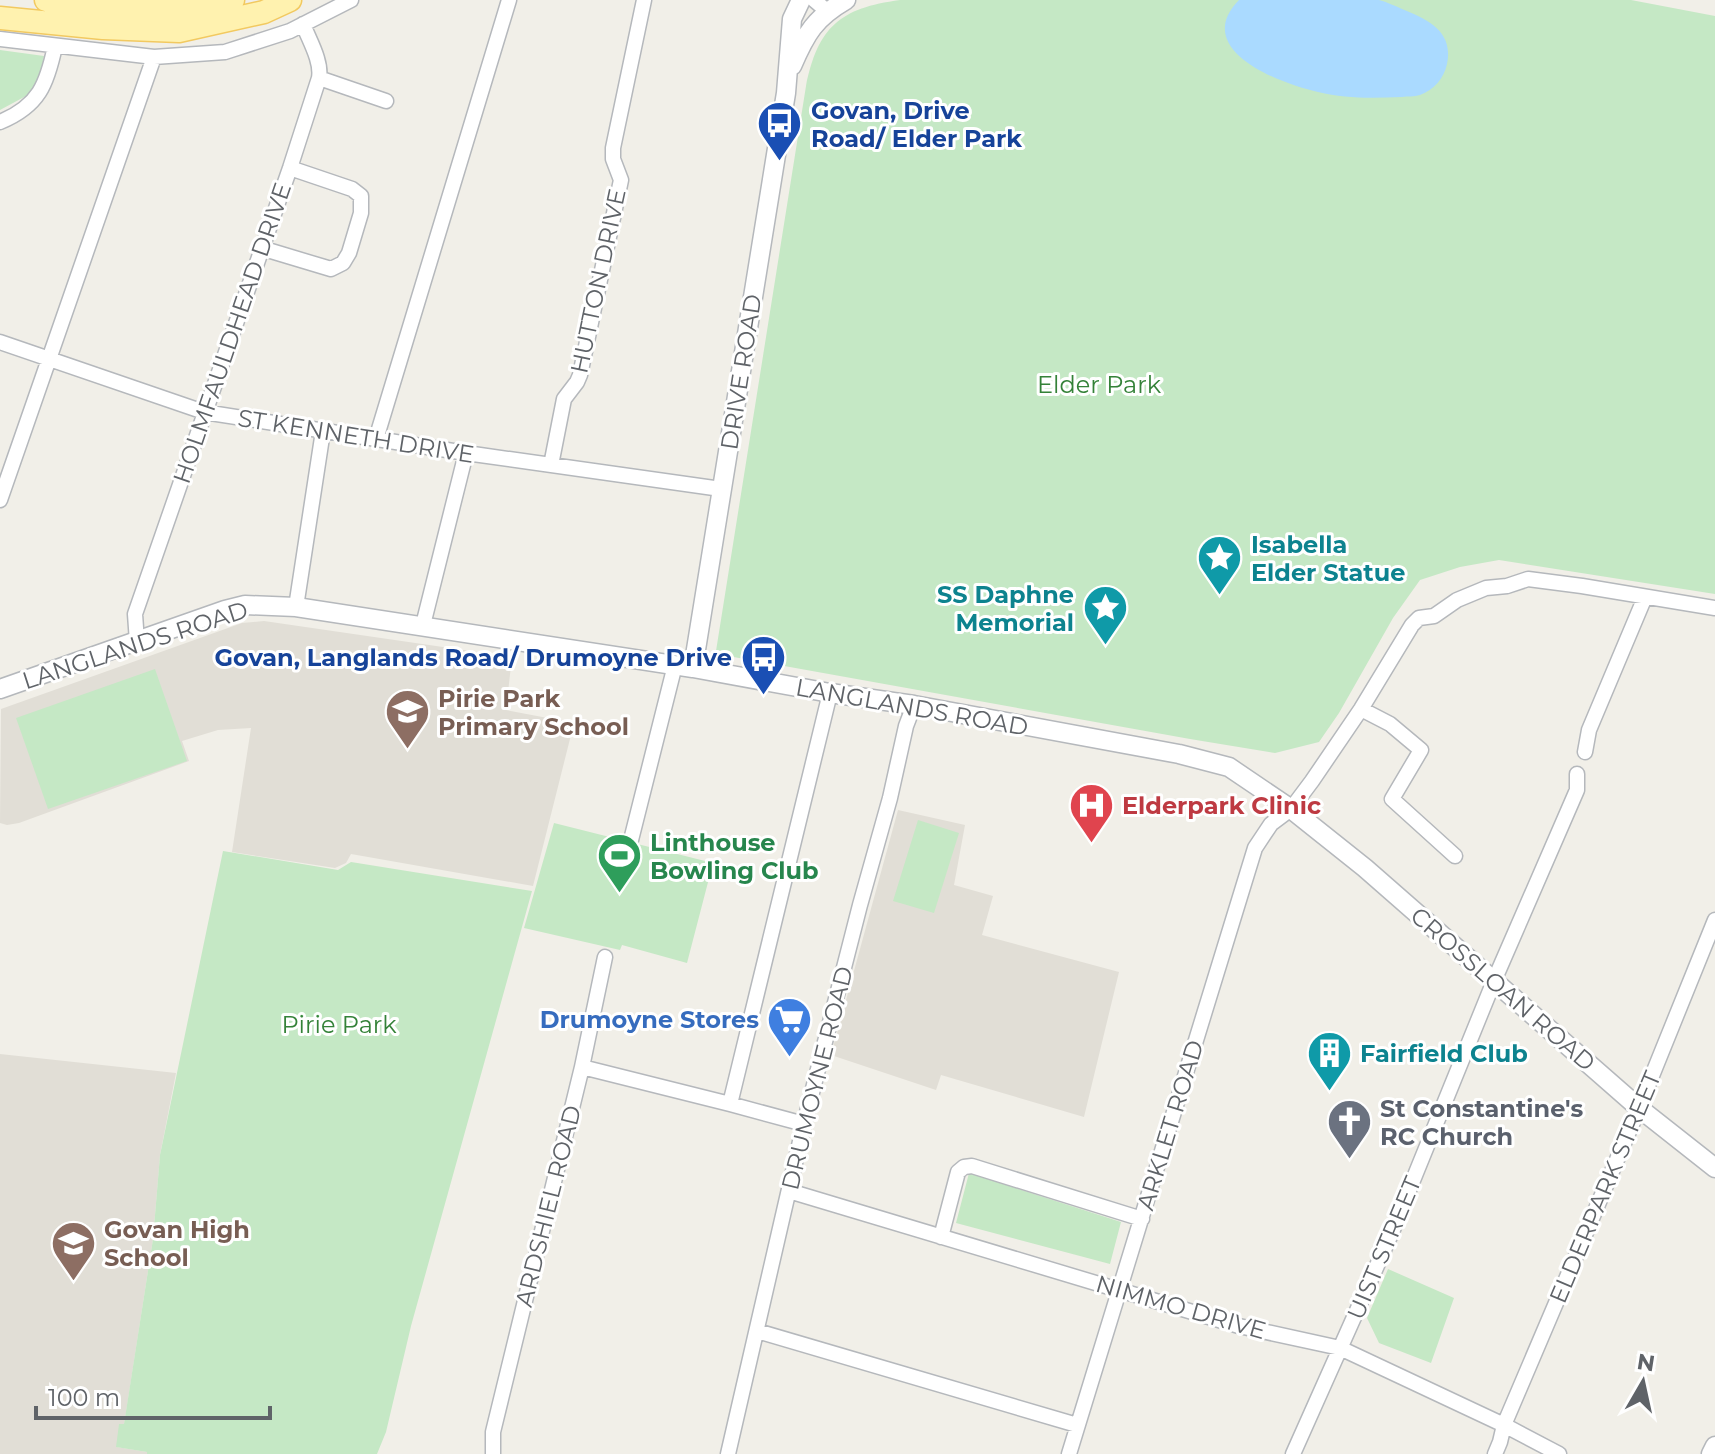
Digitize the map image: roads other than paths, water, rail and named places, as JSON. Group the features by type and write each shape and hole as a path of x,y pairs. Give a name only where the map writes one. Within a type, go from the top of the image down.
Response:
{"main road":[{"path":"33,0 151,12 233,0"},
{"path":"5,18 103,28 179,31 264,12 290,0"}],"street":[{"path":"0,39 154,57 225,52 290,31 351,0"},
{"path":"376,439 509,0"},
{"name":"HUTTON DRIVE","path":"551,465 564,399 580,375 621,180 613,159 613,148 644,0"},
{"name":"DRIVE ROAD","path":"684,666 721,489 788,76 792,19 801,0"},
{"name":"DRIVE ROAD","path":"788,76 820,6 846,0"},
{"path":"303,24 320,71 319,78 386,101"},
{"path":"0,122 15,116 38,96 49,74 55,46"},
{"path":"0,500 154,57"},
{"name":"HOLMFAULDHEAD DRIVE","path":"137,642 135,614 319,78"},
{"path":"261,248 331,269 343,263 349,253 361,213 361,196 352,189 290,168"},
{"name":"ST KENNETH DRIVE","path":"0,342 204,412 721,489"},
{"path":"296,607 323,431"},
{"path":"423,625 466,453"},
{"path":"1291,809 1361,709 1419,618 1434,616 1457,600 1486,588 1507,586 1528,579 1715,608"},
{"path":"1585,752 1589,730 1645,597"},
{"name":"LANGLANDS ROAD","path":"0,689 225,610 245,605 296,607 684,666 1179,754 1229,767 1291,809"},
{"path":"631,840 684,666"},
{"path":"730,1104 830,693"},
{"name":"DRUMOYNE ROAD","path":"728,1454 804,1124 906,726 914,705"},
{"path":"1361,709 1390,724 1421,750 1392,799 1455,856"},
{"name":"UIST STREET","path":"1293,1454 1392,1232 1494,981 1577,790 1577,774"},
{"name":"CROSSLOAN ROAD","path":"1291,809 1365,868 1639,1108 1715,1168"},
{"name":"ARKLET ROAD","path":"1069,1454 1255,848 1271,824 1291,809"},
{"name":"ELDERPARK STREET","path":"1495,1454 1504,1425 1715,920"},
{"name":"ARDSHIEL ROAD","path":"493,1454 493,1432 582,1067 605,957"},
{"path":"582,1067 804,1124"},
{"path":"941,1237 958,1172 972,1166 1142,1219"},
{"name":"NIMMO DRIVE","path":"789,1191 1239,1326 1340,1348 1559,1454"},
{"path":"757,1331 1077,1425"},
{"path":"1711,1454 1715,1446"}],"water":[{"path":"1239,0 1385,2 1421,17 1436,28 1446,43 1446,69 1434,87 1416,96 1349,97 1302,88 1264,73 1233,49 1225,34 1227,18"}],"place":[{"name":"Govan, Drive Road/ Elder Park","path":"780,163"},
{"name":"Isabella Elder Statue","path":"1220,597"},
{"name":"SS Daphne Memorial","path":"1105,647"},
{"name":"Govan, Langlands Road/ Drumoyne Drive","path":"763,696"},
{"name":"Pirie Park Primary School","path":"407,751"},
{"name":"Elderpark Clinic","path":"1091,844"},
{"name":"Linthouse Bowling Club","path":"619,895"},
{"name":"Drumoyne Stores","path":"790,1058"},
{"name":"Fairfield Club","path":"1329,1092"},
{"name":"St Constantine's RC Church","path":"1349,1161"},
{"name":"Govan High School","path":"73,1282"}],"park label":[{"name":"Elder Park","path":"1099,384"},
{"name":"Pirie Park","path":"339,1024"}]}
